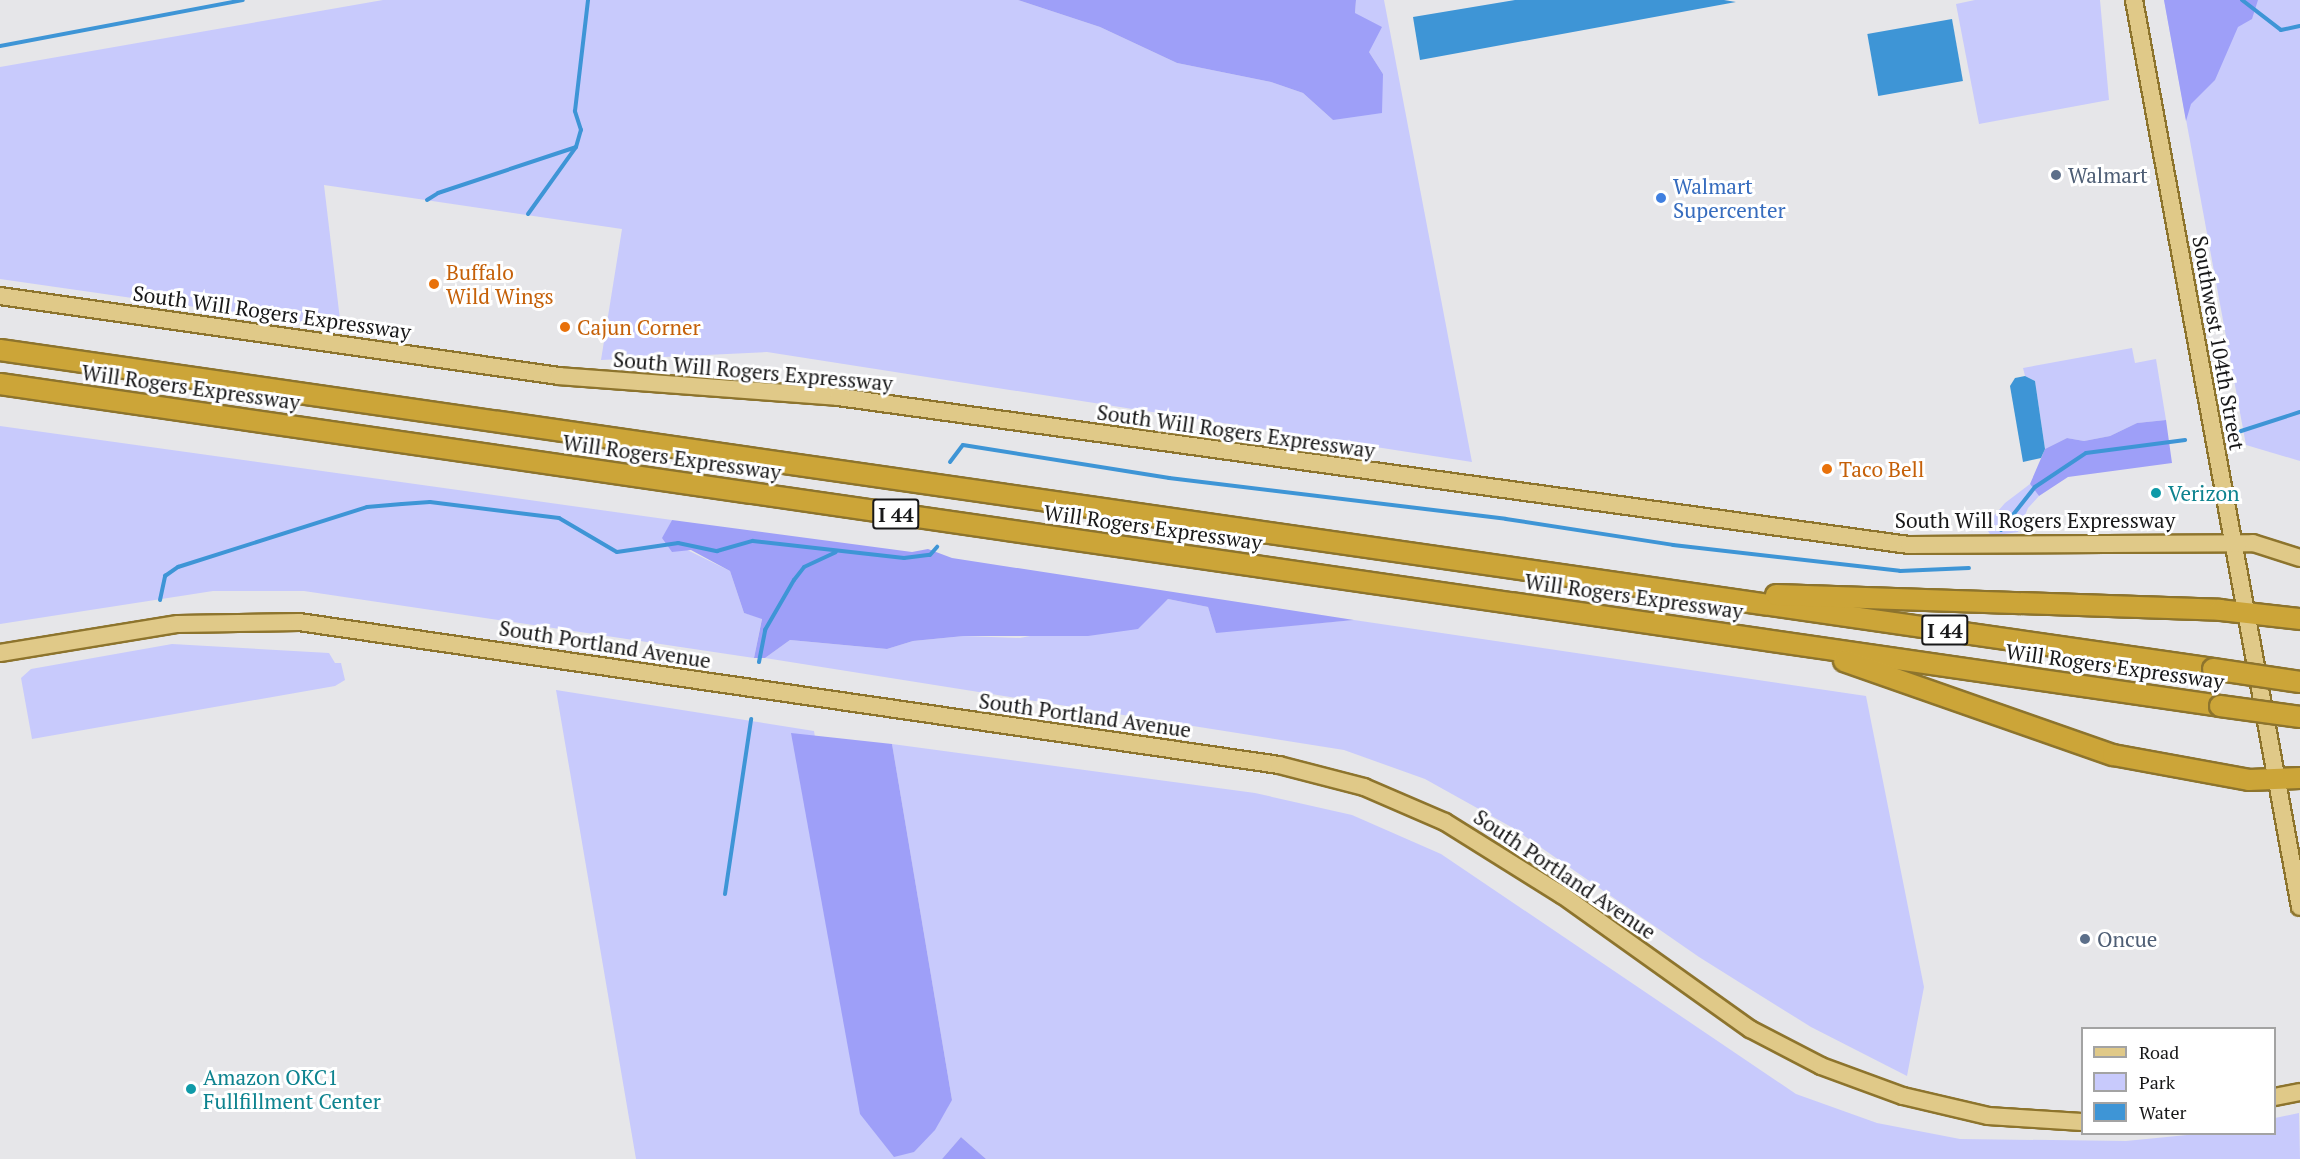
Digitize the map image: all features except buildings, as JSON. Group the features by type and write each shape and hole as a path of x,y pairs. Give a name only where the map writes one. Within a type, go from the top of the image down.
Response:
{"highway":[{"name":"Will Rogers Expressway","path":"0,350 2300,681"},
{"name":"Will Rogers Expressway","path":"0,384 2300,717"},
{"path":"1677,592 2246,613 2300,619"},
{"path":"1793,644 2114,755 2170,768 2276,780 2300,778"}],"main road":[{"name":"Southwest 104th Street","path":"2134,0 2300,907"},
{"name":"South Will Rogers Expressway","path":"0,296 559,376 838,398 1909,545 2253,543 2300,558"},
{"name":"South Portland Avenue","path":"0,653 178,624 299,622 1279,765 1364,787 1445,822 1563,895 1750,1029 1821,1066 1903,1096 1988,1116 2081,1122"},
{"path":"2276,1097 2300,1092"}],"green space":[{"path":"383,0 1018,0 1100,27 1177,63 1271,82 1303,93 1333,120 1383,74 1369,52 1355,13 1356,0 1384,0 1472,462 767,352 601,360 622,229 324,185 341,328 0,279 0,67"},
{"path":"1975,0 2100,0 2109,100 1979,124 1956,4"},
{"path":"2164,0 2300,0 2300,461 2246,445"},
{"path":"2132,348 2135,363 2156,359 2166,420 2137,423 2110,436 2084,441 2067,438 2045,449 2035,381 2025,376 2023,368"},
{"path":"0,426 672,520 663,538 730,571 744,613 762,618 754,658 304,591 213,591 0,624"},
{"path":"2030,484 2039,496 2028,508 2018,532 1991,536 1985,526 2005,503"},
{"path":"1168,599 1208,607 1216,632 1354,620 1866,696 1924,987 1907,1076 1811,1027 1699,957 1513,828 1425,779 1344,750 765,658 790,640 887,649 913,641 964,636 1020,638 1155,611"},
{"path":"172,644 329,653 335,663 341,663 345,680 335,686 32,739 21,678 31,669"},
{"path":"556,690 814,731 883,1143 952,1100 892,744 1255,793 1352,815 1441,854 1796,1094 1877,1123 1960,1139 2126,1141 2187,1135 2276,1135 2276,1118 2299,1113 2300,1159 986,1159 961,1137 942,1159 636,1159"}],"shaded area":[{"path":"1018,0 1356,0 1355,13 1382,27 1369,52 1383,74 1382,113 1333,120 1303,93 1271,82 1177,63 1100,27"},
{"path":"2164,0 2258,0 2252,19 2238,27 2215,80 2191,104 2186,121"},
{"path":"2166,420 2172,463 2068,477 2039,496 2030,484 2045,449 2067,438 2084,441 2110,436 2137,423"},
{"path":"672,520 912,552 928,549 952,558 1354,620 1216,633 1208,607 1168,599 1138,629 1088,636 964,636 913,641 887,649 790,640 765,658 754,658 762,619 744,613 730,571 691,550 672,552 662,538"},
{"path":"791,733 892,744 952,1100 935,1130 914,1152 894,1157 860,1114"},
{"path":"961,1137 986,1159 942,1159"}],"water":[{"path":"1515,0 1724,0 1736,2 1420,60 1413,17"},
{"path":"1952,19 1963,81 1878,96 1867,34"},
{"path":"2025,376 2035,381 2045,449 2041,458 2023,462 2010,386 2015,378"}],"waterway":[{"path":"0,46 243,0"},
{"path":"427,200 438,193 576,147 581,130 575,111 588,0"},
{"path":"2242,0 2281,30 2300,26"},
{"path":"528,214 576,147"},
{"path":"2238,432 2300,412"},
{"path":"2001,530 2035,487 2086,453 2185,440"},
{"path":"950,462 963,445 1169,478 1506,519 1673,545 1900,571 1969,568"},
{"path":"160,600 165,576 178,567 367,507 430,502 559,518 617,552 678,543 717,551 753,541 904,558 930,555 937,547"},
{"path":"759,662 765,630 794,580 804,567 836,552"},
{"path":"725,894 751,719"}],"place":[{"name":"Walmart","path":"2056,175"},
{"name":"Walmart Supercenter","path":"1661,198"},
{"name":"Buffalo Wild Wings","path":"434,284"},
{"name":"Cajun Corner","path":"565,327"},
{"name":"Taco Bell","path":"1827,469"},
{"name":"Verizon","path":"2156,493"},
{"name":"Oncue","path":"2085,939"},
{"name":"Amazon OKC1 Fullfillment Center","path":"191,1089"}]}
